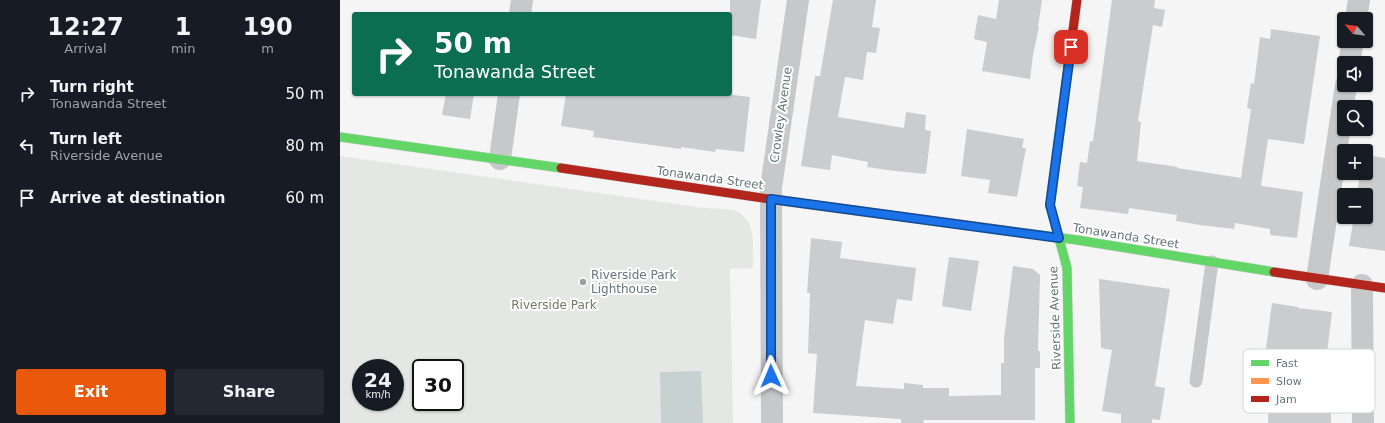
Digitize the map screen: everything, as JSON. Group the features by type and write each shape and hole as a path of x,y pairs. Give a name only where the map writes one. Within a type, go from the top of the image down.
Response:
{"street":[{"path":"520,12 522,0"},
{"name":"Crowley Avenue","path":"772,423 771,188 798,0"},
{"name":"Riverside Avenue","path":"1070,423 1067,268 1050,205 1077,0"},
{"path":"1357,12 1359,0"},
{"path":"1317,279 1345,92"},
{"path":"500,159 509,96"},
{"name":"Tonawanda Street","path":"340,137 771,199 1059,238 1317,279 1385,288"},
{"path":"1362,285 1362,349"},
{"path":"1363,413 1363,423"}],"lane":[{"path":"1196,381 1212,262"}],"green space":[{"name":"Riverside Park","path":"340,156 704,208 729,209 743,215 751,228 753,268 730,269 733,423 340,423"}],"shaded area":[{"path":"701,371 703,423 661,423 660,372"}],"building":[{"path":"730,0 761,0 756,39 732,35 732,12 730,12"},
{"path":"833,0 876,0 872,27 880,28 876,53 867,52 863,80 845,77 838,117 904,128 906,112 926,115 925,130 931,131 926,174 867,167 868,162 832,155 830,170 801,166 815,76 820,76"},
{"path":"999,0 1042,0 1030,79 982,71 987,42 974,39 978,15 996,19"},
{"path":"1112,0 1155,0 1154,8 1165,10 1162,27 1153,25 1138,121 1141,122 1137,161 1178,167 1177,168 1241,178 1251,109 1247,108 1251,83 1254,84 1260,37 1270,39 1271,29 1320,36 1304,144 1268,139 1261,186 1303,192 1297,238 1270,235 1270,229 1235,223 1234,229 1176,221 1177,215 1129,208 1128,214 1080,208 1083,187 1077,186 1080,162 1087,163 1090,141 1093,141"},
{"path":"732,95 750,97 744,152 716,149 715,152 681,147 681,149 593,137 594,131 561,126 566,96"},
{"path":"446,96 474,96 470,119 442,115"},
{"path":"967,129 1024,139 1022,148 1026,148 1017,197 988,193 990,180 961,176"},
{"path":"1373,156 1385,158 1385,251 1349,246 1353,224 1373,224 1373,188 1358,188 1359,180 1373,180"},
{"path":"811,238 842,242 840,258 916,268 912,301 897,299 893,324 865,320 856,386 904,389 904,383 923,385 923,388 949,388 949,396 1001,395 1001,363 1004,363 1004,338 1013,266 1033,269 1040,275 1038,351 1040,351 1040,368 1035,368 1035,420 924,420 923,423 901,423 901,419 813,413 817,354 808,353 810,293 807,293"},
{"path":"949,257 979,261 971,311 942,306"},
{"path":"1099,279 1170,289 1155,386 1165,388 1160,420 1152,419 1152,423 1121,423 1121,414 1102,411 1112,350 1101,348"},
{"path":"1272,303 1332,312 1328,349 1266,349"},
{"path":"1268,413 1331,413 1331,423 1268,423"}],"traffic: fast":[{"path":"1065,90 1050,205 1067,268 1070,423"},
{"path":"340,137 561,168"},
{"path":"1003,230 1077,240 1274,272"}],"traffic: slow":[{"path":"769,199 1003,230"}],"traffic: jam":[{"path":"1065,90 1077,0"},
{"path":"561,168 769,199"},
{"path":"1274,272 1385,288"}],"place":[{"name":"Riverside Park Lighthouse","path":"583,282"}],"route":[{"path":"771,376 771,199 1059,238 1050,205 1071,47"}]}
